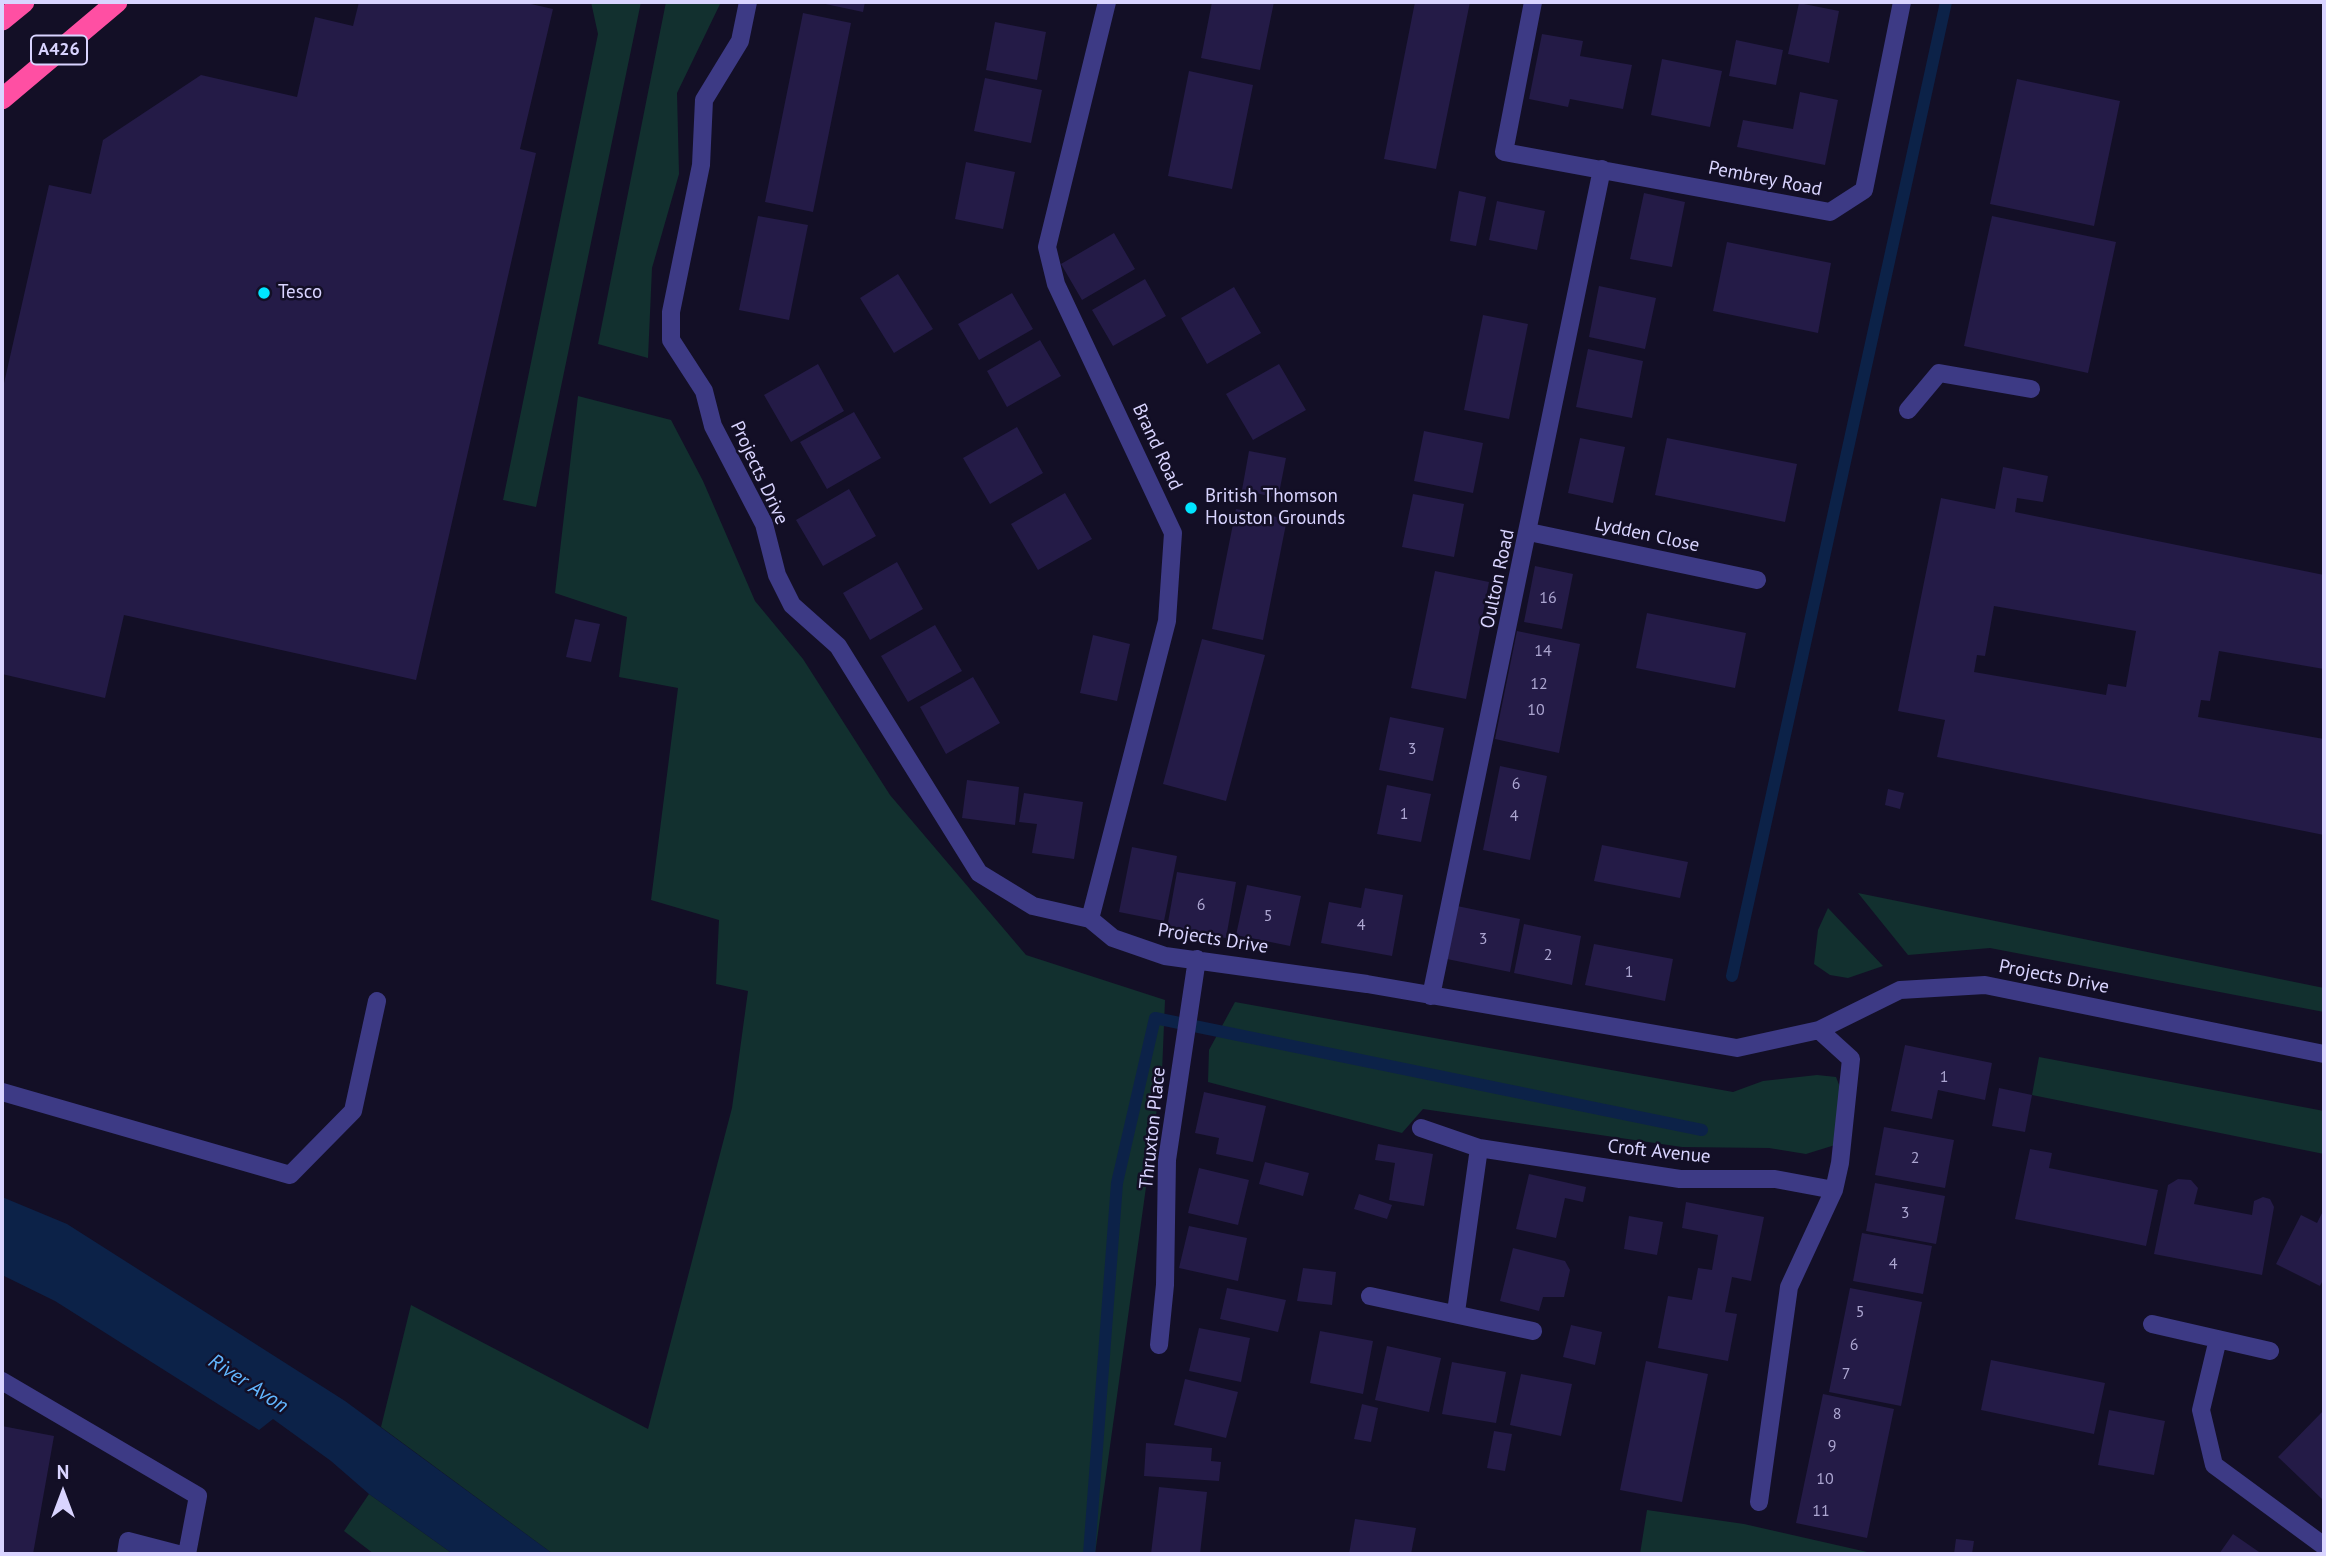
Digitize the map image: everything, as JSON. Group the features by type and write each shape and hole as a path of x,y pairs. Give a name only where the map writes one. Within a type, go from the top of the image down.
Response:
{"highway":[{"path":"2,20 24,2"},
{"name":"A426","path":"2,99 117,2"}],"street":[{"name":"Projects Drive","path":"748,2 740,41 704,100 701,165 671,312 671,340 704,391 713,426 764,524 777,575 792,605 838,646 979,873 1032,906 1090,919 1113,938 1165,956 1431,996 1737,1048 1819,1030 1900,990 1985,985 2324,1054"},
{"name":"Brand Road","path":"1090,919 1167,621 1173,533 1056,284 1047,247 1107,2"},
{"name":"Pembrey Road","path":"1533,2 1504,152 1830,212 1864,190 1902,2"},
{"name":"Oulton Road","path":"1431,996 1602,169"},
{"path":"1908,410 1939,373 2031,389"},
{"name":"Lydden Close","path":"1529,532 1757,580"},
{"name":"Thruxton Place","path":"1159,1345 1165,1286 1167,1160 1198,959"},
{"path":"2,1092 290,1174 354,1111 377,1001"},
{"path":"1759,1502 1789,1287 1834,1190 1840,1163 1851,1059 1819,1030"},
{"name":"Croft Avenue","path":"1421,1128 1479,1148 1681,1179 1775,1179 1834,1190"},
{"path":"1456,1312 1479,1148"},
{"path":"1370,1296 1456,1312 1533,1331"},
{"path":"2152,1324 2270,1351"},
{"path":"2218,1339 2201,1410 2214,1465 2324,1546"},
{"path":"2,1381 198,1496 187,1554"},
{"path":"126,1554 128,1541 178,1554"}],"green space":[{"path":"591,2 641,2 536,507 503,500 598,34"},
{"path":"666,2 721,2 677,93 679,174 652,268 648,358 598,344"},
{"path":"578,396 671,420 703,481 755,601 803,659 890,795 1026,955 1165,1000 1162,1072 1095,1554 553,1554 381,1427 411,1305 648,1429 732,1108 748,991 716,984 719,920 651,900 678,688 619,677 627,617 555,593"},
{"path":"1858,893 2324,988 2324,1012 1990,948 1908,955"},
{"path":"1828,908 1883,966 1848,978 1830,975 1814,964 1818,930"},
{"path":"1235,1002 1733,1092 1763,1081 1817,1075 1836,1077 1846,1103 1835,1145 1806,1154 1769,1148 1682,1147 1423,1109 1402,1133 1208,1082 1209,1050"},
{"path":"2039,1057 2324,1111 2324,1154 2032,1095"},
{"path":"369,1494 453,1554 374,1554 344,1531"},
{"path":"1647,1510 1744,1524 1876,1554 1640,1554"}],"water":[{"name":"River Avon","path":"2,1197 67,1224 345,1401 553,1554 453,1554 369,1494 331,1461 273,1419 259,1430 55,1301 2,1275"}],"building":[{"name":"Tesco","path":"359,2 522,2 553,9 520,149 536,153 416,680 124,615 105,698 2,674 2,392 49,185 91,194 103,140 201,75 297,97 315,17 353,26"},
{"path":"816,2 865,2 863,12"},
{"path":"1212,2 1274,2 1260,70 1201,58"},
{"path":"1415,2 1470,2 1436,169 1384,159"},
{"path":"1799,3 1839,11 1829,63 1788,54"},
{"path":"803,13 851,23 813,212 765,202"},
{"path":"995,22 1046,32 1037,80 986,70"},
{"path":"1542,34 1583,41 1580,56 1632,65 1623,109 1570,99 1568,107 1529,99"},
{"path":"1736,40 1783,50 1776,85 1729,76"},
{"path":"1662,59 1722,71 1710,127 1651,115"},
{"path":"1189,71 1253,85 1232,189 1168,176"},
{"path":"985,78 1042,90 1031,143 974,131"},
{"path":"2017,79 2120,101 2094,226 1990,204"},
{"path":"1800,92 1838,100 1825,165 1737,147 1743,120 1793,129"},
{"path":"966,162 1015,172 1003,229 955,219"},
{"path":"1459,191 1486,197 1476,246 1450,241"},
{"path":"1644,193 1685,202 1672,267 1630,259"},
{"path":"1497,201 1545,211 1537,250 1489,240"},
{"path":"758,216 808,225 789,320 739,310"},
{"path":"1992,216 2116,242 2088,373 1964,346"},
{"path":"1114,233 1135,269 1082,300 1061,264"},
{"path":"1727,242 1831,263 1818,333 1713,311"},
{"path":"898,274 933,329 894,353 860,298"},
{"path":"1145,279 1166,316 1113,346 1092,310"},
{"path":"1599,286 1656,298 1645,349 1589,337"},
{"path":"1234,287 1261,333 1207,364 1181,318"},
{"path":"1012,293 1033,329 979,360 958,324"},
{"path":"1483,315 1528,324 1509,419 1464,410"},
{"path":"1040,340 1061,376 1007,407 987,371"},
{"path":"1588,349 1643,361 1632,418 1576,407"},
{"path":"818,364 844,411 791,442 764,395"},
{"path":"1279,364 1306,410 1253,440 1226,394"},
{"path":"854,412 881,458 827,489 800,442"},
{"path":"1017,427 1043,473 990,504 963,458"},
{"path":"1424,431 1483,443 1473,493 1414,481"},
{"path":"1580,438 1625,447 1613,503 1568,493"},
{"path":"1667,438 1797,464 1785,522 1655,495"},
{"path":"1249,451 1286,458 1278,498 1242,490"},
{"path":"2003,467 2048,476 2043,502 2017,498 2015,512 2324,575 2324,669 2219,651 2210,701 2201,700 2198,717 2324,739 2324,835 1937,757 1945,720 1898,711 1941,498 1995,509","holes":["1994,606 2136,631 2126,687 2108,684 2106,695 1974,672 1977,655 1985,656"]},
{"path":"849,489 876,536 823,566 796,520"},
{"path":"1065,493 1092,539 1038,570 1011,524"},
{"path":"1413,494 1464,504 1454,557 1402,547"},
{"path":"1236,509 1287,519 1263,640 1212,629"},
{"path":"897,562 923,609 870,640 843,593"},
{"path":"1535,566 1573,574 1562,629 1524,622"},
{"path":"1435,571 1489,582 1466,699 1411,688"},
{"path":"1647,613 1746,633 1735,688 1636,668"},
{"path":"575,619 600,624 591,662 566,657"},
{"path":"935,625 962,671 908,702 881,656"},
{"path":"1517,631 1580,644 1559,753 1495,739"},
{"path":"1093,635 1130,644 1117,701 1080,693"},
{"path":"1202,639 1265,655 1226,801 1163,784"},
{"path":"973,677 1000,723 946,754 920,707"},
{"path":"1390,717 1444,728 1433,781 1379,770"},
{"path":"1500,766 1547,776 1530,860 1483,850"},
{"path":"967,780 1019,787 1015,825 962,818"},
{"path":"1387,785 1431,794 1421,842 1377,834"},
{"path":"1888,789 1904,793 1900,809 1885,805"},
{"path":"1024,793 1083,802 1074,859 1032,853 1037,824 1019,822"},
{"path":"1602,845 1688,862 1680,898 1594,881"},
{"path":"1132,847 1177,856 1164,921 1119,912"},
{"path":"1177,872 1236,882 1226,938 1167,928"},
{"path":"1247,885 1301,896 1290,946 1236,935"},
{"path":"1365,888 1403,895 1392,956 1321,943 1329,902 1361,908"},
{"path":"1457,906 1520,919 1510,972 1447,959"},
{"path":"1524,924 1581,936 1572,985 1514,973"},
{"path":"1594,944 1673,959 1665,1001 1585,985"},
{"path":"1905,1045 1992,1063 1985,1100 1938,1090 1932,1119 1891,1111"},
{"path":"1999,1088 2032,1095 2025,1132 1992,1126"},
{"path":"1204,1092 1266,1106 1253,1162 1216,1154 1219,1138 1195,1133"},
{"path":"1884,1127 1954,1140 1945,1188 1875,1175"},
{"path":"1378,1144 1433,1154 1424,1206 1389,1200 1395,1163 1375,1160"},
{"path":"2030,1149 2052,1153 2049,1168 2158,1190 2146,1246 2015,1219"},
{"path":"1265,1162 1309,1173 1303,1196 1259,1184"},
{"path":"1199,1168 1249,1180 1238,1225 1188,1213"},
{"path":"1529,1174 1586,1187 1583,1202 1565,1198 1556,1238 1516,1229"},
{"path":"2178,1179 2191,1180 2198,1188 2194,1204 2252,1215 2254,1201 2263,1197 2270,1199 2274,1207 2262,1275 2154,1254 2168,1185"},
{"path":"1875,1183 1945,1196 1936,1244 1866,1231"},
{"path":"1359,1194 1392,1205 1387,1219 1354,1209"},
{"path":"1686,1202 1764,1217 1751,1281 1732,1277 1725,1312 1737,1314 1728,1361 1658,1348 1668,1296 1692,1300 1698,1268 1712,1270 1718,1235 1682,1228"},
{"path":"2324,1209 2324,1278 2320,1286 2276,1264 2301,1215 2317,1223"},
{"path":"1629,1216 1663,1222 1657,1255 1624,1249"},
{"path":"1189,1226 1247,1238 1238,1281 1179,1268"},
{"path":"1862,1233 1932,1246 1923,1294 1853,1281"},
{"path":"1513,1248 1565,1261 1570,1270 1564,1297 1543,1297 1539,1311 1500,1301"},
{"path":"1303,1268 1336,1272 1332,1305 1297,1301"},
{"path":"1227,1288 1286,1300 1278,1332 1220,1319"},
{"path":"1850,1288 1922,1302 1901,1406 1829,1392"},
{"path":"1571,1325 1602,1332 1595,1365 1563,1357"},
{"path":"1199,1328 1250,1338 1241,1382 1189,1371"},
{"path":"1320,1331 1373,1341 1363,1394 1310,1383"},
{"path":"1387,1346 1441,1358 1429,1412 1375,1400"},
{"path":"1991,1360 2105,1383 2094,1434 1981,1410"},
{"path":"1646,1361 1708,1374 1682,1502 1620,1490"},
{"path":"1452,1362 1506,1372 1496,1423 1442,1414"},
{"path":"1521,1374 1572,1384 1561,1436 1510,1425"},
{"path":"1185,1379 1238,1392 1226,1438 1174,1425"},
{"path":"1823,1394 1894,1409 1867,1538 1796,1523"},
{"path":"1362,1404 1378,1408 1371,1442 1354,1439"},
{"path":"2109,1410 2165,1421 2154,1475 2098,1465"},
{"path":"2324,1410 2324,1497 2322,1499 2278,1457"},
{"path":"2,1426 54,1436 33,1554 2,1554"},
{"path":"1494,1431 1512,1434 1505,1471 1487,1468"},
{"path":"1146,1443 1212,1448 1211,1461 1221,1462 1219,1481 1144,1476"},
{"path":"1159,1487 1207,1492 1200,1554 1151,1554"},
{"path":"1355,1519 1416,1528 1411,1554 1349,1554"},
{"path":"2233,1534 2262,1554 2219,1554"},
{"path":"1956,1539 1974,1541 1972,1554 1954,1554"}],"waterway":[{"path":"1732,976 1946,2"},
{"path":"1089,1554 1117,1183 1155,1018 1702,1130"}],"place":[{"name":"Tesco","path":"264,293"},
{"name":"British Thomson Houston Grounds","path":"1191,508"}]}
